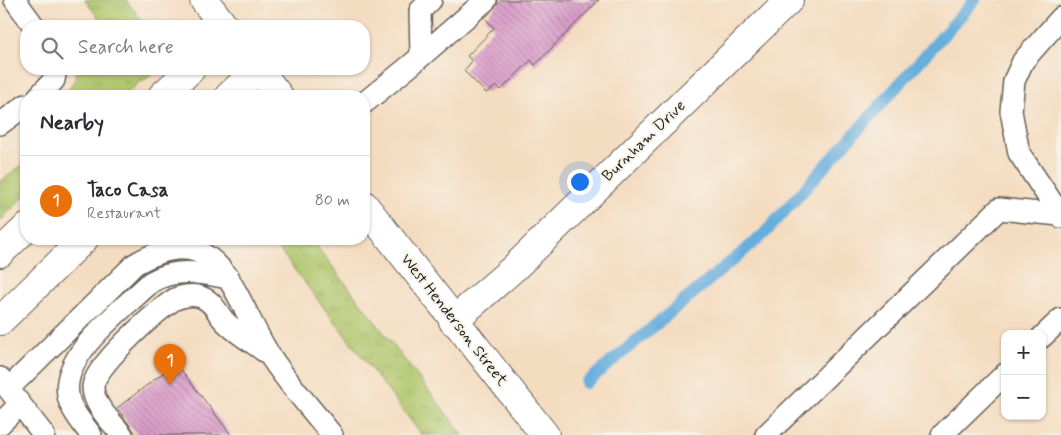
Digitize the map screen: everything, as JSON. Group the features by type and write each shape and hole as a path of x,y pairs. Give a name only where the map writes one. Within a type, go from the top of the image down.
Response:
{"street":[{"path":"204,0 219,20"},
{"name":"Burnham Drive","path":"453,321 514,268 789,0"},
{"path":"168,90 185,75"},
{"path":"235,90 252,75"},
{"path":"263,75 274,90"},
{"name":"West Henderson Street","path":"370,213 544,435"},
{"path":"0,253 20,234"},
{"path":"0,321 78,245"}],"lane":[{"path":"15,0 30,20"},
{"path":"421,55 420,11 430,0"},
{"path":"370,98 486,0"},
{"path":"1061,18 1043,36 1023,62 1014,81 1011,111 1019,153 1061,216"},
{"path":"44,90 54,80 55,75"},
{"path":"0,124 20,109"},
{"path":"766,435 999,209 1061,216"},
{"path":"0,424 10,390 135,264 156,252 179,248 201,252 229,278 268,354 332,435"},
{"path":"91,435 70,404 67,390 68,375 79,352 151,282 163,275 192,272 229,278"},
{"path":"122,435 97,403 93,386 98,371 108,358 173,300 188,296 202,297 212,304 223,320 268,354"},
{"path":"1046,333 1061,318"},
{"path":"942,435 1004,375"},
{"path":"10,390 44,435"}],"green space":[{"path":"85,0 126,0 141,20 96,20 99,18"},
{"path":"75,75 151,75 142,82 141,80 130,90 69,90"},
{"path":"20,167 20,200 0,221 0,182"},
{"path":"276,245 316,245 463,435 422,435"}],"building":[{"path":"501,0 599,0 535,65 531,60 501,90 497,86 486,93 464,71 472,61 467,56 494,28 485,18"},
{"path":"176,363 231,435 137,435 117,408"}],"waterway":[{"path":"586,383 764,234 975,0"}],"place":[{"name":"Taco Casa","path":"170,385"}]}
